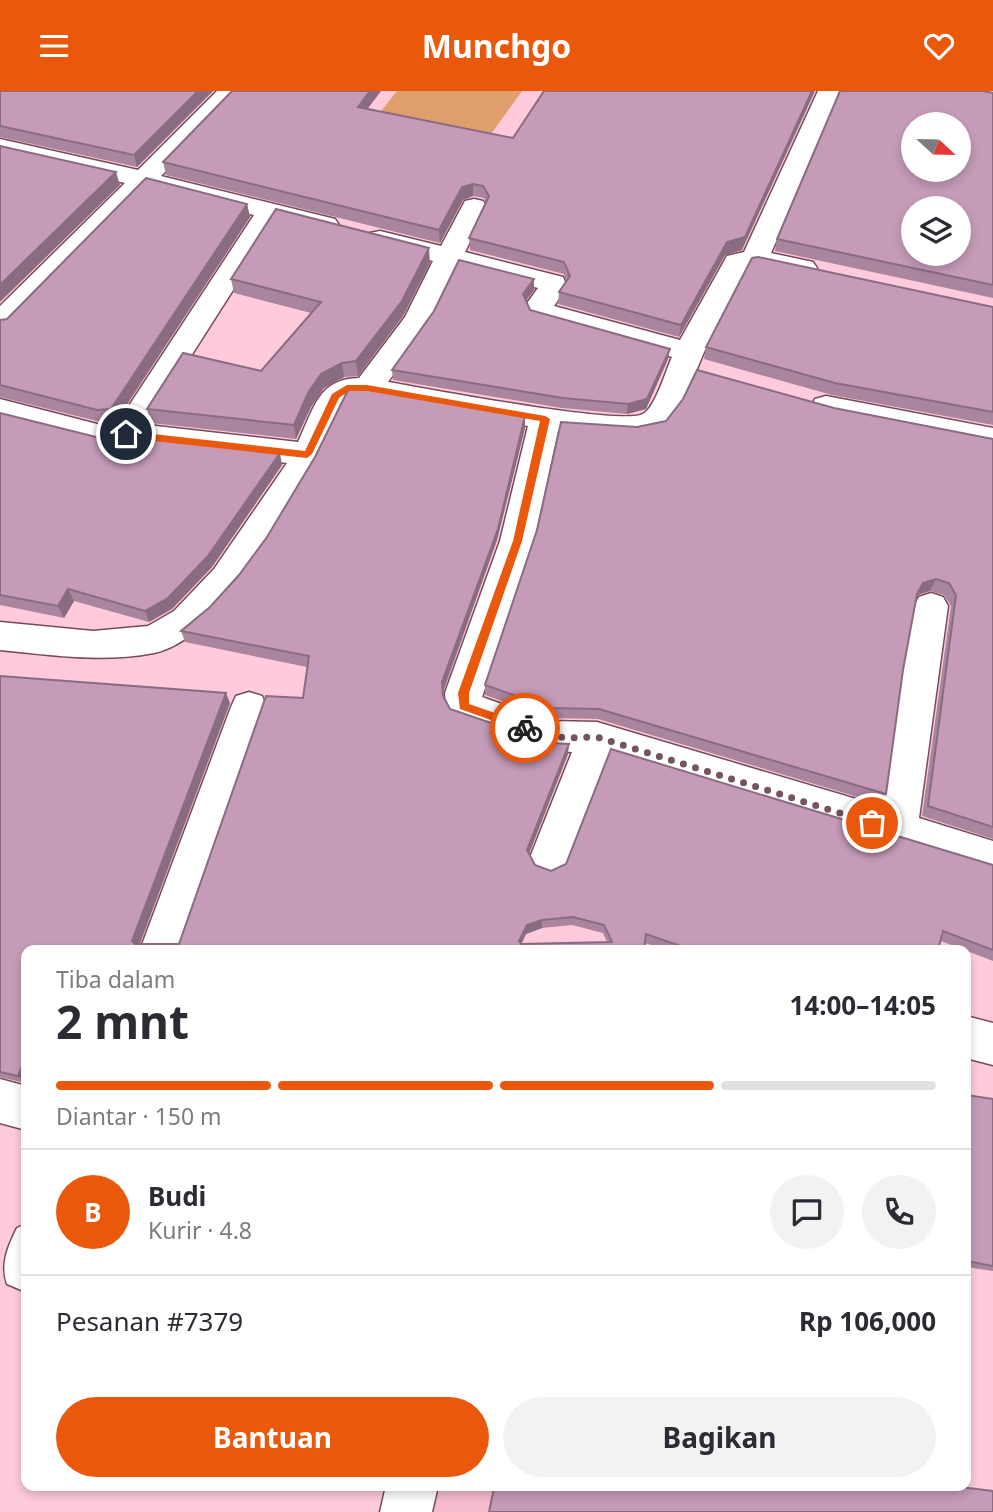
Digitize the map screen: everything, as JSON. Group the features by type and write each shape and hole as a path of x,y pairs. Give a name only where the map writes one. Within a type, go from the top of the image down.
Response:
{"street":[{"path":"0,323 231,91"},
{"path":"755,258 830,91"},
{"path":"0,147 144,179 553,283 539,306 540,311 693,364"},
{"path":"367,388 418,320 474,207"},
{"path":"126,434 270,211"},
{"path":"0,636 93,645 155,639 186,621 226,578 307,454 335,396 347,388 367,388 545,419 636,428 651,425 693,364 737,263 755,258 834,275"},
{"path":"794,397 831,408 993,439"},
{"path":"0,410 101,436 126,434 307,454"},
{"path":"545,419 517,541 463,693 464,706 550,736 597,737 993,858"},
{"path":"897,830 905,795 918,681 931,606"},
{"path":"163,945 249,707"},
{"path":"549,860 597,737"},
{"path":"971,1038 993,1044"},
{"path":"0,1101 21,1107"},
{"path":"406,1512 411,1491"}],"lane":[{"path":"21,1250 15,1265 16,1275 21,1277"}],"shaded area":[{"path":"397,91 522,91 486,141 377,116"},
{"path":"428,1491 588,1491 674,1512 424,1512"}],"building":[{"path":"0,91 198,91 134,155 0,126"},
{"path":"232,91 370,91 358,107 513,138 544,91 812,91 745,237 727,242 681,325 559,292 570,276 564,262 469,238 489,196 483,186 473,184 462,187 439,230 163,162"},
{"path":"840,91 993,93 993,285 904,266 971,266 971,196 901,196 901,265 777,239"},
{"path":"0,146 116,172 0,285"},
{"path":"146,178 247,204 111,409 97,410 0,385 0,320 7,319"},
{"path":"276,209 429,248 402,301 356,361 342,363 321,374 308,393 294,425 147,409 183,353 261,371 321,302 231,279"},
{"path":"758,257 993,307 993,412 835,383 706,347 752,258"},
{"path":"459,260 534,279 523,294 530,310 670,349 647,399 628,404 563,398 392,370 434,311"},
{"path":"697,370 834,408 993,439 993,827 928,806 956,595 949,583 936,579 923,583 917,594 903,670 886,794 599,709 551,708 485,685 537,530 561,422 637,427 666,421 683,399"},
{"path":"352,388 525,416 498,529 442,682 443,696 450,709 550,743 569,744 527,850 535,865 551,871 566,864 611,749 993,865 993,950 943,931 939,945 678,945 646,934 645,945 21,945 21,1068 18,1076 0,1072 0,676 226,693 132,941 135,944 179,944 266,696 303,698 309,656 181,631 210,607 239,575 267,537 315,457 347,392","holes":["573,917 604,925 612,942 521,944 519,941 527,925 542,920"]},
{"path":"0,413 96,437 122,436 280,453 208,556 168,598 145,611 68,589 58,606 0,595"},
{"path":"971,1096 993,1099 993,1266 971,1262"},
{"path":"971,1488 993,1491 993,1512 489,1512 493,1491 971,1491"}],"way so far":[{"path":"525,728 565,738 597,737 872,823"}],"route":[{"path":"126,434 307,454 335,396 347,388 367,388 545,419 517,541 463,693 464,706 471,710 525,728"}]}
